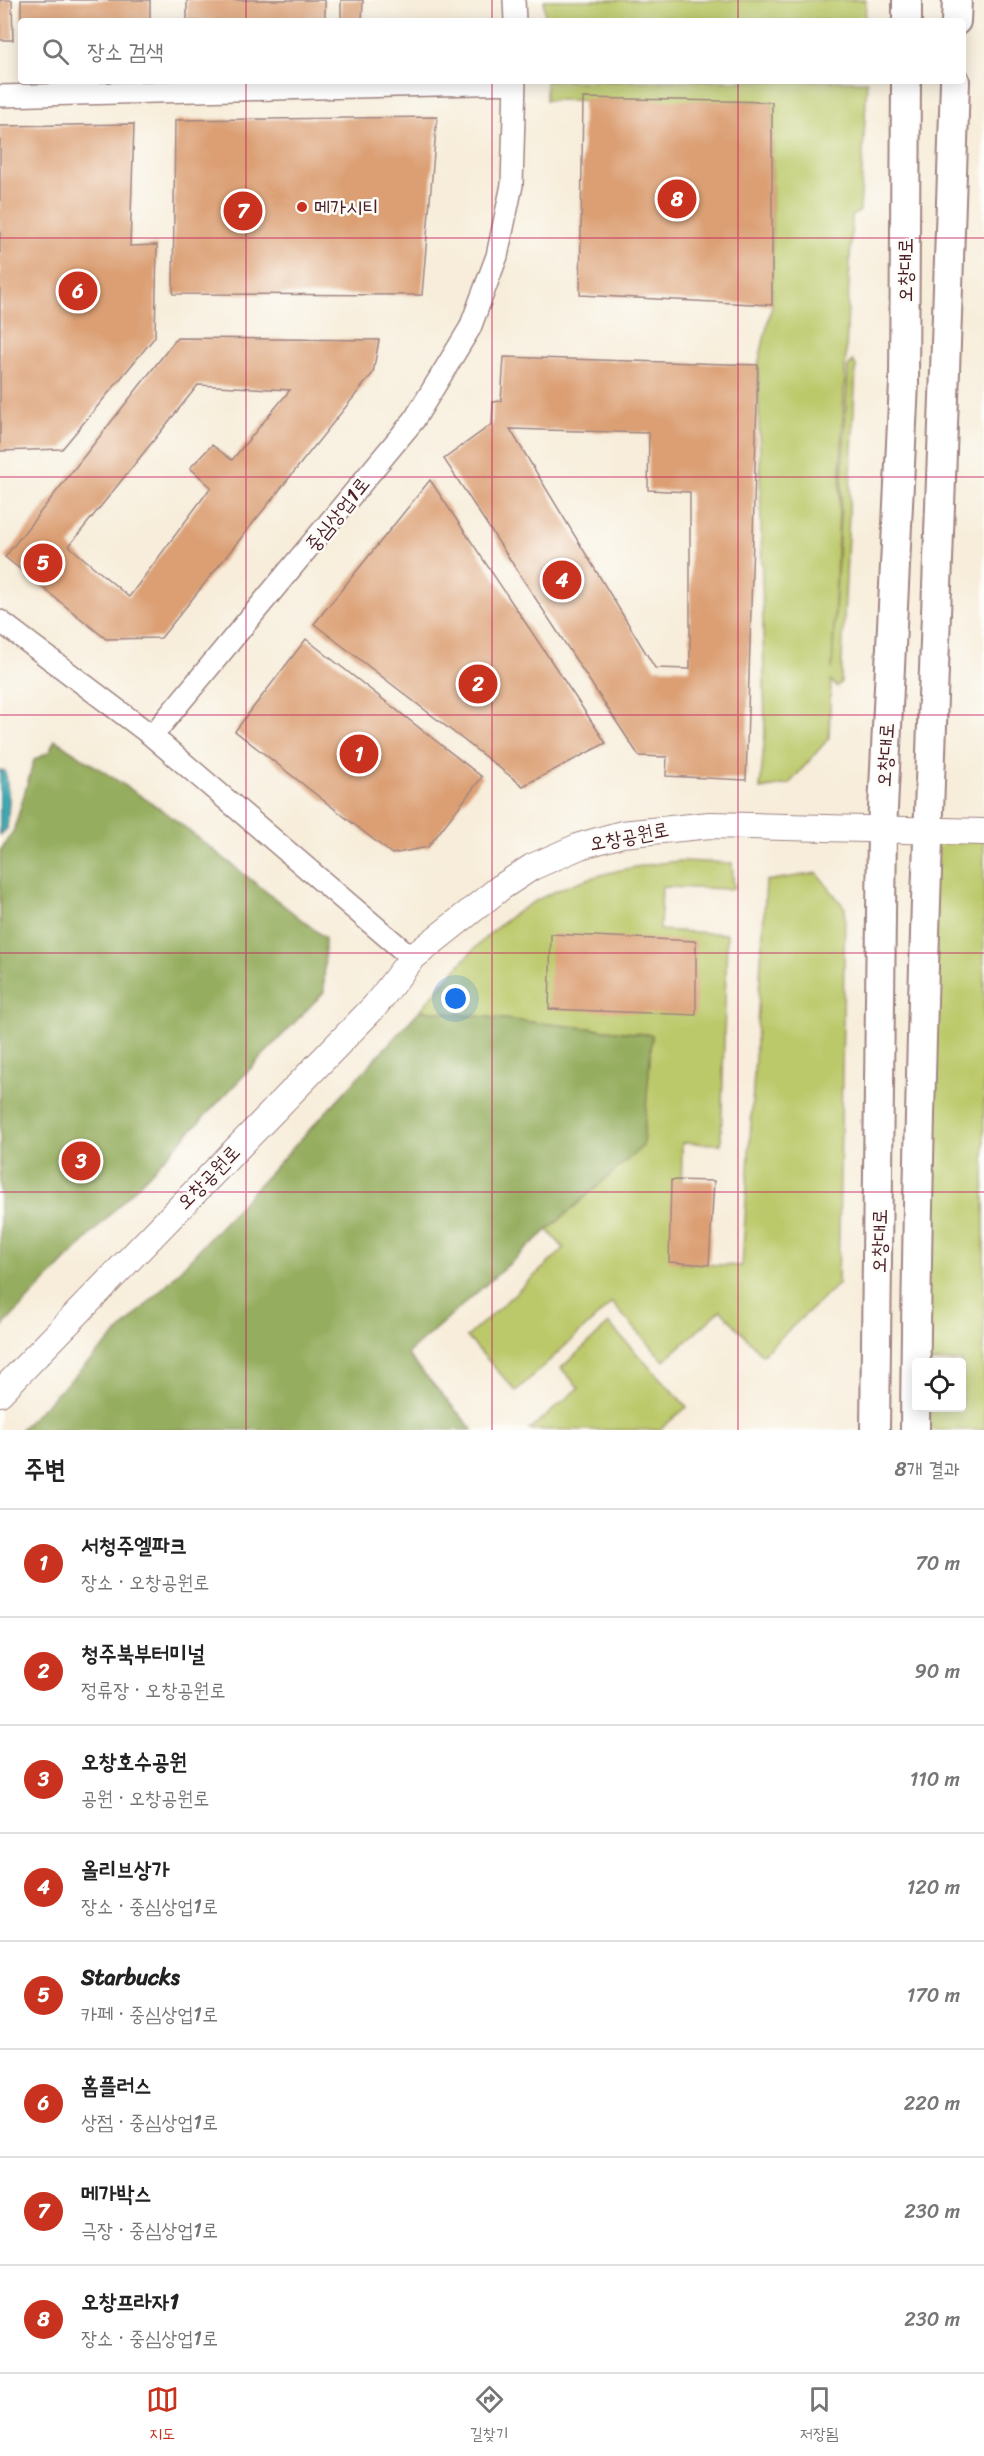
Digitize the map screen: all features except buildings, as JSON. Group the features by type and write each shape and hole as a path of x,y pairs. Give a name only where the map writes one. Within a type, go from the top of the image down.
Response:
{"main road":[{"path":"907,0 907,18"},
{"path":"956,18 957,0"},
{"name":"오창대로","path":"875,1430 882,829 904,383 906,84"},
{"name":"오창대로","path":"915,1430 916,1278 929,831 955,84"}],"street":[{"path":"514,0 515,18"},
{"name":"중심상업1로","path":"0,96 441,84"},
{"name":"중심상업1로","path":"152,736 414,420 470,328 497,256 512,185 515,84"},
{"path":"0,621 152,736 412,958"},
{"name":"오창공원로","path":"0,1393 375,1006 412,958 467,912 532,867 580,846 622,834 710,825 984,832"}],"green space":[{"path":"544,0 866,0 865,18 545,18"},
{"path":"546,84 867,84 860,211 852,216 832,669 848,367 853,361 856,366 841,682 837,687 831,681 829,738 789,784 760,789 765,733 758,365 772,305 772,102 546,100"},
{"path":"55,740 164,811 325,938 324,992 0,1329 0,851 14,830 34,760 49,752"},
{"path":"929,831 984,832 984,1430 916,1430 916,1412 966,1412 966,1358 917,1358"},
{"path":"680,861 732,863 734,889 662,887 660,930 727,934 721,1144 682,1143 680,1263 742,1266 766,881 817,873 845,908 838,1284 762,1355 721,1310 664,1361 612,1303 516,1391 467,1337 564,1249 548,1230 642,1146 652,1035 420,1010 484,939 514,914 535,901 558,890 606,874"},
{"path":"420,1010 652,1035 643,1146 407,1354 473,1430 20,1430 169,1282"},
{"path":"609,1324 687,1407 659,1430 529,1430 579,1388 561,1368"}],"water":[{"path":"0,770 5,771 9,800 7,829 0,835"}],"place":[{"name":"오창프라자1","path":"677,199"},
{"name":"메가시티","path":"302,207"},
{"name":"메가박스","path":"243,211"},
{"name":"홈플러스","path":"78,291"},
{"name":"Starbucks","path":"43,563"},
{"name":"올리브상가","path":"562,580"},
{"name":"청주북부터미널","path":"478,684"},
{"name":"서청주엘파크","path":"359,754"},
{"name":"오창호수공원","path":"81,1161"}]}
